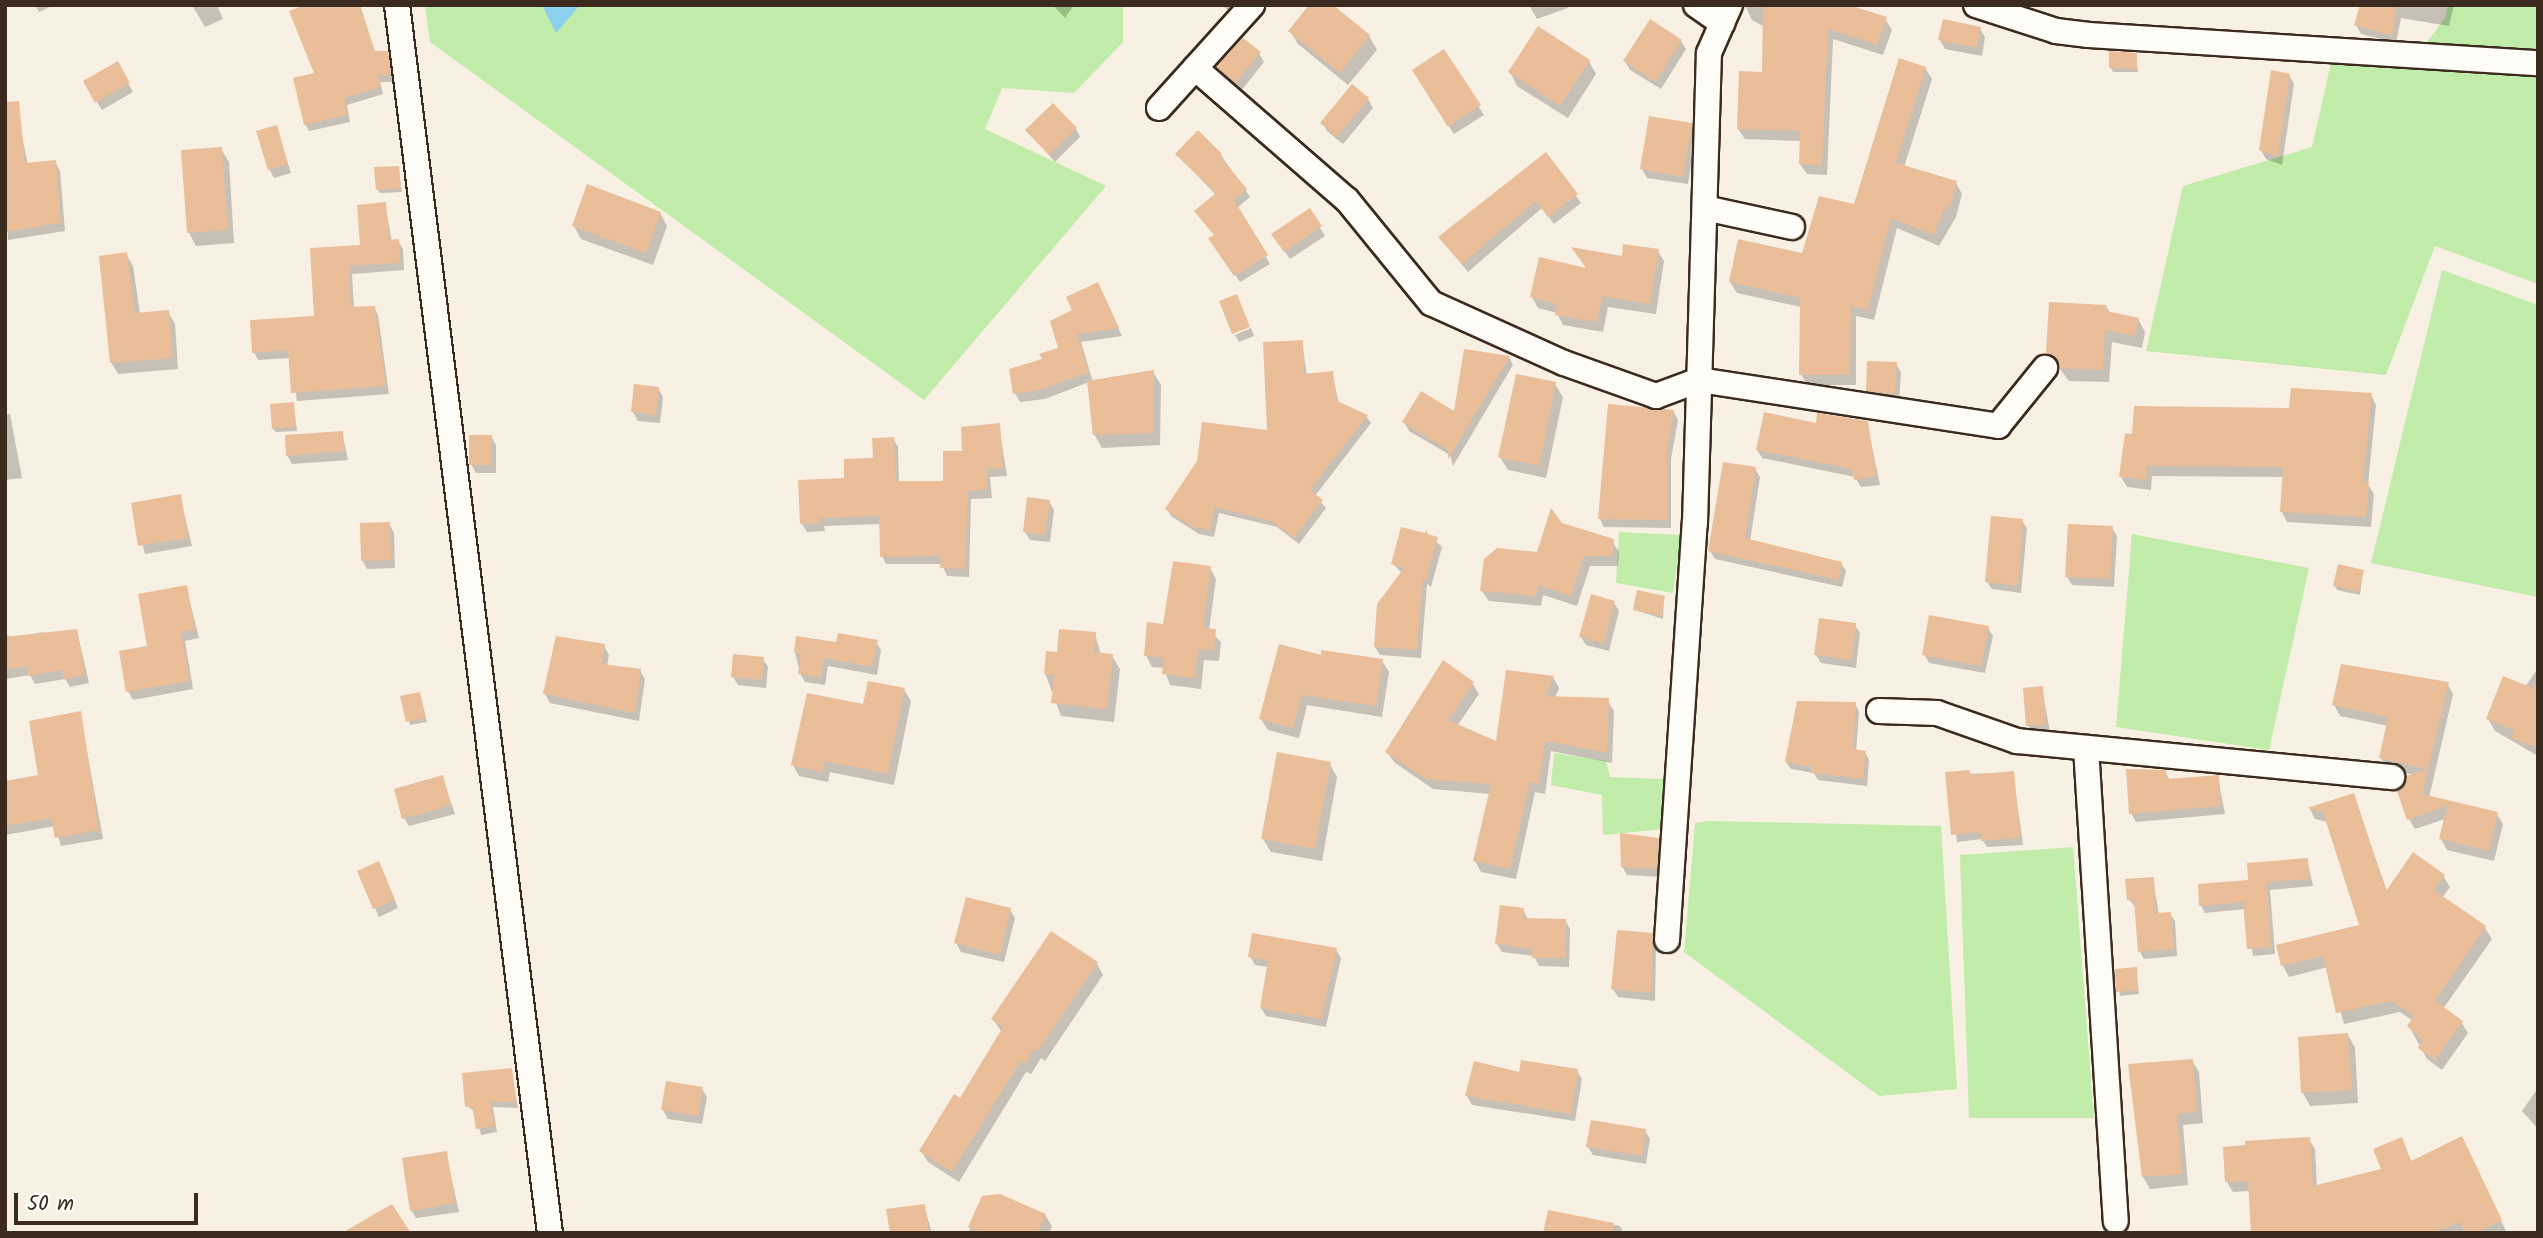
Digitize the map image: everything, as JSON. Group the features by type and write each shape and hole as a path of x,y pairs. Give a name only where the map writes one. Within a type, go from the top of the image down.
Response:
{"street":[{"path":"397,5 550,1233"},
{"path":"1159,108 1252,5"},
{"path":"1667,940 1695,523 1709,53 1726,14 1696,5"},
{"path":"1976,5 2056,31 2089,35 2538,63"},
{"path":"1195,68 1347,200 1431,303 1564,363 1656,396 1699,380 1998,426 2045,368"},
{"path":"1704,208 1792,227"},
{"path":"1878,711 1937,713 2017,741 2392,777"},
{"path":"2086,748 2116,1221"}],"green space":[{"path":"425,5 1123,5 1123,42 1074,93 1002,88 985,129 1106,186 924,400 430,42"},
{"path":"2448,5 2538,5 2538,53 2424,46 2445,18"},
{"path":"2331,63 2538,72 2538,284 2435,246 2386,375 2146,351 2183,186 2312,147"},
{"path":"2442,270 2538,305 2538,597 2371,563"},
{"path":"1619,532 1681,535 1673,593 1616,583"},
{"path":"2132,534 2309,568 2269,750 2116,727"},
{"path":"1554,753 1606,761 1610,777 1663,779 1664,829 1603,835 1602,795 1551,785"},
{"path":"1707,821 1941,826 1957,1089 1879,1096 1684,952 1695,823"},
{"path":"2073,847 2094,1118 1969,1118 1960,855"}],"water":[{"path":"542,5 580,5 556,33"}],"building":[{"path":"305,5 359,5 375,51 388,51 391,75 377,75 381,87 344,98 348,115 304,125 293,78 314,73 289,11"},
{"path":"1309,5 1333,5 1370,35 1340,73 1288,31"},
{"path":"1763,5 1849,5 1887,17 1877,45 1828,29 1822,165 1799,164 1800,131 1737,129 1739,71 1762,72"},
{"path":"2360,5 2397,5 2392,36 2354,25"},
{"path":"1650,19 1682,40 1655,82 1623,61"},
{"path":"1943,19 1981,27 1977,48 1938,40"},
{"path":"1538,26 1590,60 1560,106 1508,72"},
{"path":"1243,38 1261,52 1235,83 1216,67"},
{"path":"1444,49 1481,105 1448,127 1412,70"},
{"path":"2109,51 2137,53 2137,69 2109,68"},
{"path":"1899,58 1926,67 1896,163 1957,181 1950,207 1946,206 1933,235 1891,218 1868,310 1851,306 1850,375 1799,375 1800,298 1729,282 1738,239 1802,253 1819,196 1854,204"},
{"path":"118,61 130,83 95,103 83,81"},
{"path":"2271,70 2290,74 2278,157 2259,150"},
{"path":"1352,84 1369,98 1337,137 1320,123"},
{"path":"19,101 25,163 56,160 61,223 5,232 5,102"},
{"path":"1053,103 1077,128 1049,155 1025,130"},
{"path":"1649,116 1692,123 1683,177 1640,169"},
{"path":"277,125 288,164 268,170 256,131"},
{"path":"1198,130 1222,154 1220,157 1247,189 1234,200 1268,255 1234,276 1208,238 1214,235 1194,211 1216,193 1175,154"},
{"path":"222,147 228,230 187,233 181,150"},
{"path":"1546,152 1578,194 1548,217 1536,201 1462,264 1438,237"},
{"path":"399,166 401,188 376,190 374,167"},
{"path":"587,184 661,212 646,253 572,226"},
{"path":"386,202 389,240 399,239 400,263 349,266 351,307 375,306 386,386 291,393 288,350 252,353 250,320 314,316 310,248 360,245 357,205"},
{"path":"1310,208 1322,226 1284,252 1271,234"},
{"path":"1623,244 1659,249 1650,304 1602,296 1597,322 1555,315 1557,304 1530,297 1539,257 1586,268 1571,247 1622,256"},
{"path":"127,252 135,313 169,310 173,358 110,363 99,256"},
{"path":"1098,282 1119,328 1077,334 1089,372 1039,390 1013,394 1009,369 1042,359 1039,354 1058,348 1050,321 1072,310 1066,297"},
{"path":"1237,294 1250,327 1232,334 1219,301"},
{"path":"2049,302 2107,305 2106,311 2139,318 2135,336 2105,330 2103,370 2060,368 2055,357 2046,353"},
{"path":"1303,340 1304,374 1333,371 1337,401 1368,415 1310,490 1323,500 1294,538 1271,521 1215,507 1210,530 1193,527 1165,509 1197,461 1202,422 1267,430 1263,342"},
{"path":"1464,349 1510,356 1448,459 1448,450 1402,422 1421,391 1454,411"},
{"path":"1867,361 1897,362 1895,394 1866,391"},
{"path":"1154,370 1154,433 1093,435 1087,381"},
{"path":"1516,374 1556,382 1539,466 1498,457"},
{"path":"634,384 659,387 656,415 631,412"},
{"path":"2291,388 2372,393 2363,481 2369,482 2366,517 2280,512 2283,467 2147,466 2146,480 2119,477 2125,433 2132,434 2134,406 2289,408"},
{"path":"294,402 296,427 272,429 270,404"},
{"path":"1608,404 1674,410 1667,450 1667,520 1598,519"},
{"path":"1764,412 1816,423 1817,413 1868,421 1876,476 1854,480 1852,469 1756,450"},
{"path":"1000,423 1003,468 986,469 988,490 968,491 965,569 940,568 941,556 880,557 879,516 821,518 821,523 800,524 798,480 844,478 844,459 873,458 872,438 894,437 896,481 943,481 943,451 962,451 961,427"},
{"path":"343,431 344,451 286,456 285,435"},
{"path":"469,435 492,435 492,465 469,465"},
{"path":"1723,462 1756,467 1745,538 1842,562 1838,580 1708,551"},
{"path":"181,494 188,538 138,546 131,503"},
{"path":"1027,497 1050,500 1045,535 1023,532"},
{"path":"1551,508 1562,523 1614,539 1613,556 1584,556 1571,596 1538,585 1536,596 1480,591 1484,559 1497,548 1537,552"},
{"path":"1991,516 2023,519 2018,586 1985,582"},
{"path":"390,522 391,560 361,561 360,523"},
{"path":"2068,524 2113,526 2110,579 2065,577"},
{"path":"1401,527 1425,533 1427,529 1427,534 1438,537 1426,580 1423,578 1417,650 1374,647 1377,604 1404,568 1391,564"},
{"path":"1173,561 1211,566 1203,628 1216,629 1214,651 1198,649 1195,678 1162,674 1164,658 1144,656 1147,622 1163,624"},
{"path":"2338,564 2364,570 2359,592 2333,586"},
{"path":"187,585 195,630 181,632 190,681 126,692 119,651 147,646 138,594"},
{"path":"1637,590 1665,596 1661,616 1633,610"},
{"path":"1591,594 1615,601 1604,643 1579,637"},
{"path":"1929,615 1989,626 1981,666 1922,655"},
{"path":"1819,618 1856,623 1852,660 1814,655"},
{"path":"77,629 85,675 63,679 62,670 28,676 27,666 5,670 5,637"},
{"path":"1059,629 1096,632 1094,652 1113,654 1107,709 1051,703 1054,675 1044,674 1046,651 1057,652"},
{"path":"838,633 878,640 872,667 824,658 821,677 798,674 801,654 794,652 796,636 836,642"},
{"path":"556,636 605,644 602,664 641,669 635,713 543,694"},
{"path":"1279,644 1321,655 1321,650 1383,659 1376,706 1302,695 1293,728 1259,719"},
{"path":"733,654 764,657 762,680 731,677"},
{"path":"1443,660 1474,682 1448,720 1496,741 1506,670 1554,676 1546,696 1609,698 1607,753 1545,741 1539,784 1530,782 1510,869 1473,861 1491,784 1426,779 1385,752"},
{"path":"2341,664 2449,682 2422,794 2498,812 2489,851 2439,839 2447,806 2407,820 2397,791 2406,776 2427,769 2379,758 2388,717 2332,705"},
{"path":"2503,676 2538,690 2538,748 2511,738 2514,730 2486,719"},
{"path":"868,681 905,688 888,774 825,761 822,772 791,765 807,693 863,704"},
{"path":"2043,686 2046,724 2026,726 2023,688"},
{"path":"420,692 426,718 406,722 400,696"},
{"path":"1797,701 1856,702 1853,749 1866,751 1863,779 1811,773 1812,767 1785,762"},
{"path":"81,711 99,830 55,838 51,818 5,826 5,781 38,775 29,721"},
{"path":"1277,752 1331,762 1315,849 1261,839"},
{"path":"2126,769 2166,770 2167,779 2219,775 2221,806 2129,814"},
{"path":"1970,770 1970,775 2014,771 2020,838 1981,841 1980,832 1951,835 1945,772"},
{"path":"443,775 451,805 402,819 394,789"},
{"path":"2354,793 2386,891 2413,852 2445,875 2434,890 2486,926 2435,1001 2463,1021 2435,1060 2418,1048 2423,1041 2407,1026 2414,1016 2392,1001 2336,1013 2323,956 2281,966 2276,945 2359,925 2323,812 2307,808"},
{"path":"1620,833 1659,838 1657,869 1621,867"},
{"path":"2308,858 2309,879 2267,882 2271,947 2247,949 2243,902 2199,906 2198,884 2248,880 2247,863"},
{"path":"379,861 395,900 373,909 357,871"},
{"path":"2154,877 2156,913 2171,912 2174,949 2138,952 2134,900 2127,900 2125,879"},
{"path":"966,897 1011,908 1000,955 954,943"},
{"path":"1500,905 1524,908 1523,918 1566,919 1565,958 1532,958 1533,949 1495,944"},
{"path":"1617,930 1653,933 1651,993 1611,989"},
{"path":"1051,931 1098,962 1038,1051 1034,1048 1025,1064 1020,1062 952,1172 919,1151 954,1094 960,1098 1003,1027 991,1019"},
{"path":"1252,933 1337,948 1321,1019 1260,1008 1268,960 1248,957"},
{"path":"2137,967 2138,990 2116,992 2115,969"},
{"path":"2348,1033 2352,1090 2301,1093 2298,1037"},
{"path":"2193,1059 2197,1112 2177,1114 2182,1174 2142,1177 2128,1064"},
{"path":"1521,1060 1578,1069 1571,1114 1465,1096 1474,1061 1519,1072"},
{"path":"512,1068 516,1102 491,1102 495,1126 476,1129 472,1106 465,1107 462,1073"},
{"path":"666,1081 703,1087 698,1116 661,1110"},
{"path":"1591,1120 1646,1129 1642,1156 1586,1147"},
{"path":"2462,1136 2502,1220 2476,1233 2465,1233 2460,1222 2433,1233 2251,1233 2248,1181 2225,1182 2223,1147 2245,1145 2245,1141 2310,1137 2313,1186 2381,1169 2373,1149 2402,1137 2411,1161"},
{"path":"447,1151 455,1203 410,1211 402,1158"},
{"path":"1000,1194 1046,1214 1038,1233 982,1233 968,1227 982,1196"},
{"path":"392,1204 411,1233 342,1233"},
{"path":"925,1204 929,1233 890,1233 886,1209"},
{"path":"1548,1210 1614,1223 1614,1233 1543,1233"}]}
